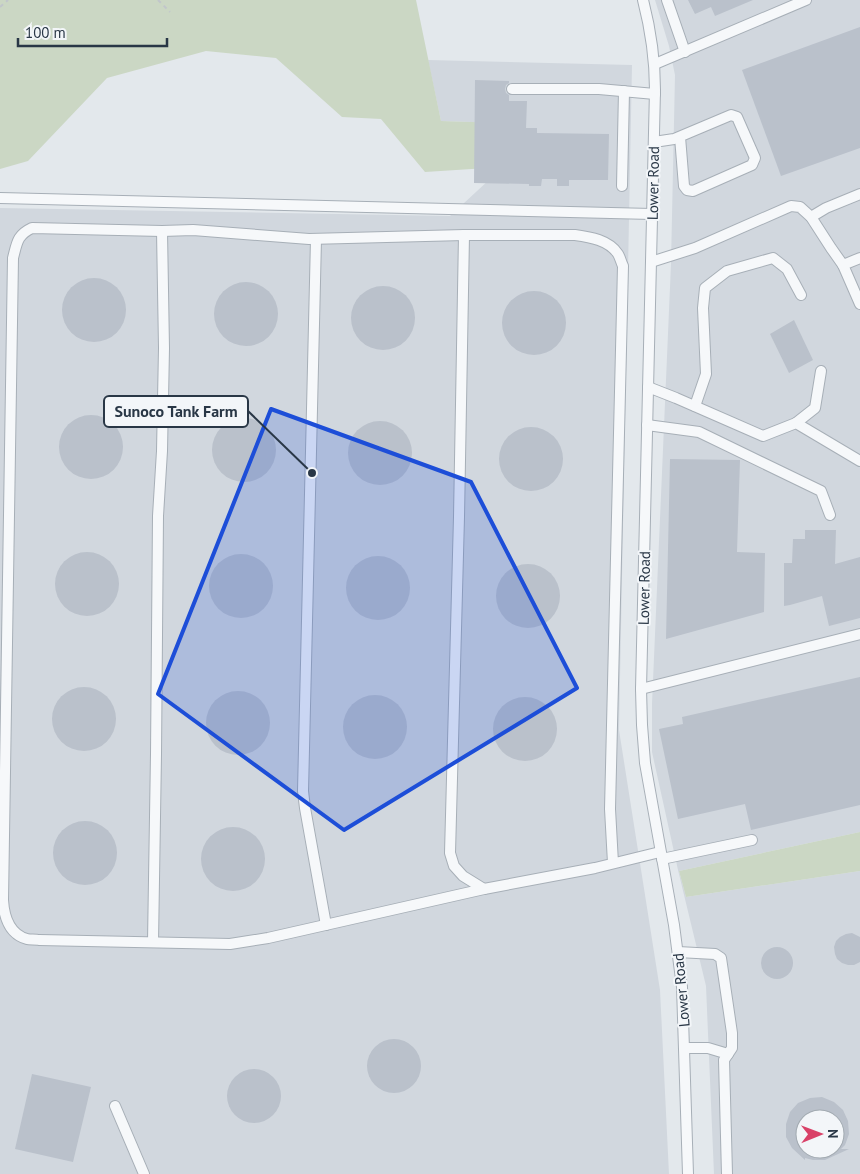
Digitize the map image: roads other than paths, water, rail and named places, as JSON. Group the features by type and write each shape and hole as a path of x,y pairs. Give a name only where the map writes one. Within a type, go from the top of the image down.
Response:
{"street":[{"name":"Lower Road","path":"643,0 655,64 655,94 641,689 642,725 645,763 678,952 682,987 688,1174"},
{"path":"667,0 685,52"},
{"path":"655,64 806,0"},
{"path":"512,89 599,88 655,94"},
{"path":"622,186 624,91"},
{"path":"654,142 680,137 731,115 737,117 755,158 752,165 694,191 687,190 684,186 680,137"},
{"path":"811,216 860,194"},
{"path":"0,198 652,214"},
{"path":"651,262 695,248 791,206 800,207 811,216 830,248 843,265 860,304"},
{"path":"613,864 610,809 623,266 618,254 607,244 592,237 575,235 464,235 316,239 193,230 32,228 19,237 13,258 4,860 4,914 15,932 25,938 39,940 230,944 247,942 484,889 752,840"},
{"path":"153,942 158,516 162,451 164,348 162,230"},
{"path":"464,235 450,853 454,866 463,876 484,889"},
{"path":"316,239 303,791 326,925"},
{"path":"695,406 706,374 703,308 705,288 727,271 773,258 787,269 801,294"},
{"path":"843,265 860,258"},
{"path":"648,387 763,436 796,423 815,408 821,371"},
{"path":"796,423 860,461"},
{"path":"647,425 699,432 821,491 830,515"},
{"path":"641,689 860,634"},
{"path":"678,952 715,954 721,958 732,1033 732,1048 724,1060 727,1174"},
{"path":"684,1048 708,1048 728,1054"},
{"path":"115,1106 144,1174"}],"place":[{"name":"Sunoco Tank Farm","path":"312,473"}]}
